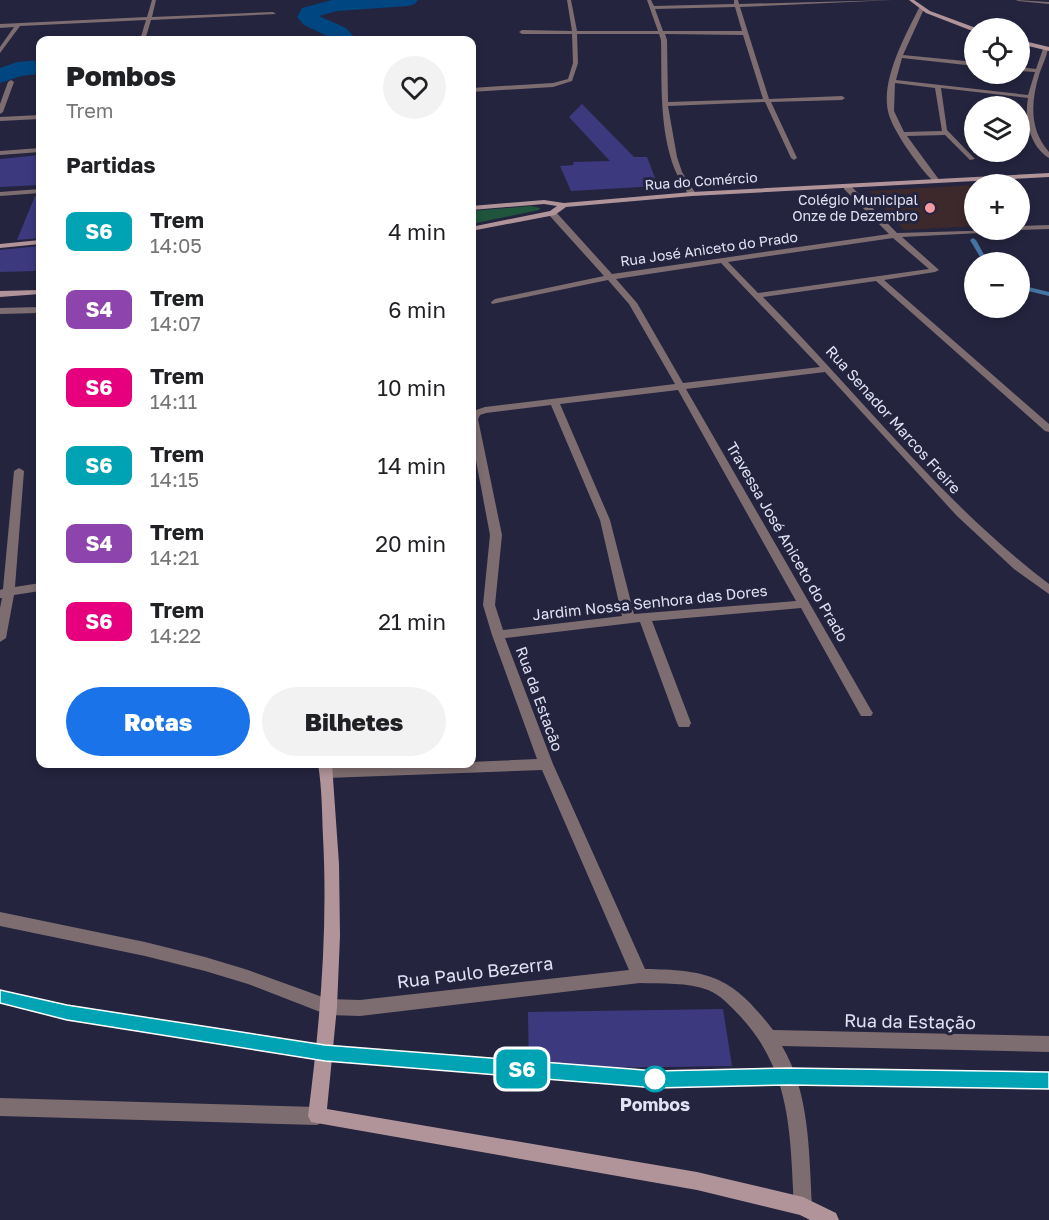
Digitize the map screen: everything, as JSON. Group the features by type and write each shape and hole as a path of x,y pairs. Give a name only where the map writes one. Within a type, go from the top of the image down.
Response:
{"main road":[{"path":"911,0 921,9 964,26"},
{"path":"1030,45 1047,49"},
{"name":"Rua do Comércio","path":"476,228 552,213 564,205 692,194 1049,175"},
{"path":"476,208 544,202 564,205"},
{"path":"0,246 36,242"},
{"path":"0,294 36,292"},
{"path":"326,768 333,869 334,924 317,1116 697,1181 803,1206 829,1220"}],"street":[{"path":"144,36 154,0"},
{"path":"476,90 553,85 567,82 574,73 576,33 569,0"},
{"path":"649,0 664,40 665,104 674,157 679,172 692,194"},
{"path":"653,8 737,3 891,0"},
{"path":"1018,0 1049,3"},
{"path":"737,3 758,77 794,158"},
{"path":"921,9 893,81 890,93 891,110 924,169 936,181"},
{"path":"0,26 273,14"},
{"path":"0,51 18,25"},
{"path":"522,32 745,33"},
{"path":"1047,49 1038,71 1028,113 1037,142 1049,156"},
{"path":"901,56 964,63"},
{"path":"1030,70 1038,71"},
{"path":"893,81 1031,97"},
{"path":"0,112 11,82"},
{"path":"938,86 946,133 964,151"},
{"path":"665,104 842,98"},
{"path":"0,119 36,117"},
{"path":"903,134 946,133"},
{"path":"0,153 36,150"},
{"path":"755,296 879,280 935,270 895,235 847,187"},
{"path":"0,194 36,191"},
{"name":"Travessa José Aniceto do Prado","path":"552,213 633,303 866,713"},
{"path":"1030,228 1049,227"},
{"name":"Rua José Aniceto do Prado","path":"495,302 611,277 895,235 964,232"},
{"name":"Rua Senador Marcos Freire","path":"724,262 827,369 941,496 993,546 1049,590"},
{"path":"879,280 1049,429"},
{"path":"0,311 36,310"},
{"path":"629,619 605,520 554,401 827,369"},
{"name":"Rua da Estacão","path":"476,413 554,401"},
{"name":"Rua da Estacão","path":"476,434 496,535 489,605 498,635 546,764 640,976"},
{"path":"0,638 19,471"},
{"path":"5,594 36,588"},
{"name":"Jardim Nossa Senhora das Dores","path":"498,635 629,619 805,604"},
{"path":"644,618 684,723"},
{"path":"476,765 546,764"},
{"name":"Rua Paulo Bezerra","path":"0,919 205,964 248,976 328,1007 360,1008 640,976 683,978 714,985 731,995 770,1038 789,1076 798,1128 803,1206"},
{"name":"Rua da Estação","path":"770,1038 1049,1044"},
{"path":"0,1107 317,1116"}],"shaded area":[{"name":"Colégio Municipal Onze de Dezembro","path":"964,186 964,227 904,230 869,191"}],"green space":[{"path":"531,206 540,208 476,223 476,211"}],"building":[{"path":"582,104 634,157 647,157 658,186 571,191 560,166 574,165 573,162 610,161 569,117"},
{"path":"36,155 36,185 0,187 0,159"},
{"path":"35,196 36,238 17,240"},
{"path":"36,246 35,271 0,272 0,250"},
{"name":"Pombos","path":"723,1009 732,1066 529,1069 528,1012"}],"waterway":[{"path":"343,36 307,17 309,12 336,5 408,0"},
{"path":"0,76 17,69 36,67"},
{"path":"973,240 980,252"},
{"path":"1030,289 1049,294"}],"railway":[{"path":"0,998 67,1013 325,1053 655,1079 789,1076 1049,1080"}],"train":[{"name":"S6","path":"0,998 67,1013 325,1053 632,1078 789,1076 1049,1080"}],"place":[{"name":"Colégio Municipal Onze de Dezembro","path":"930,208"},
{"name":"Pombos","path":"655,1079"}]}
